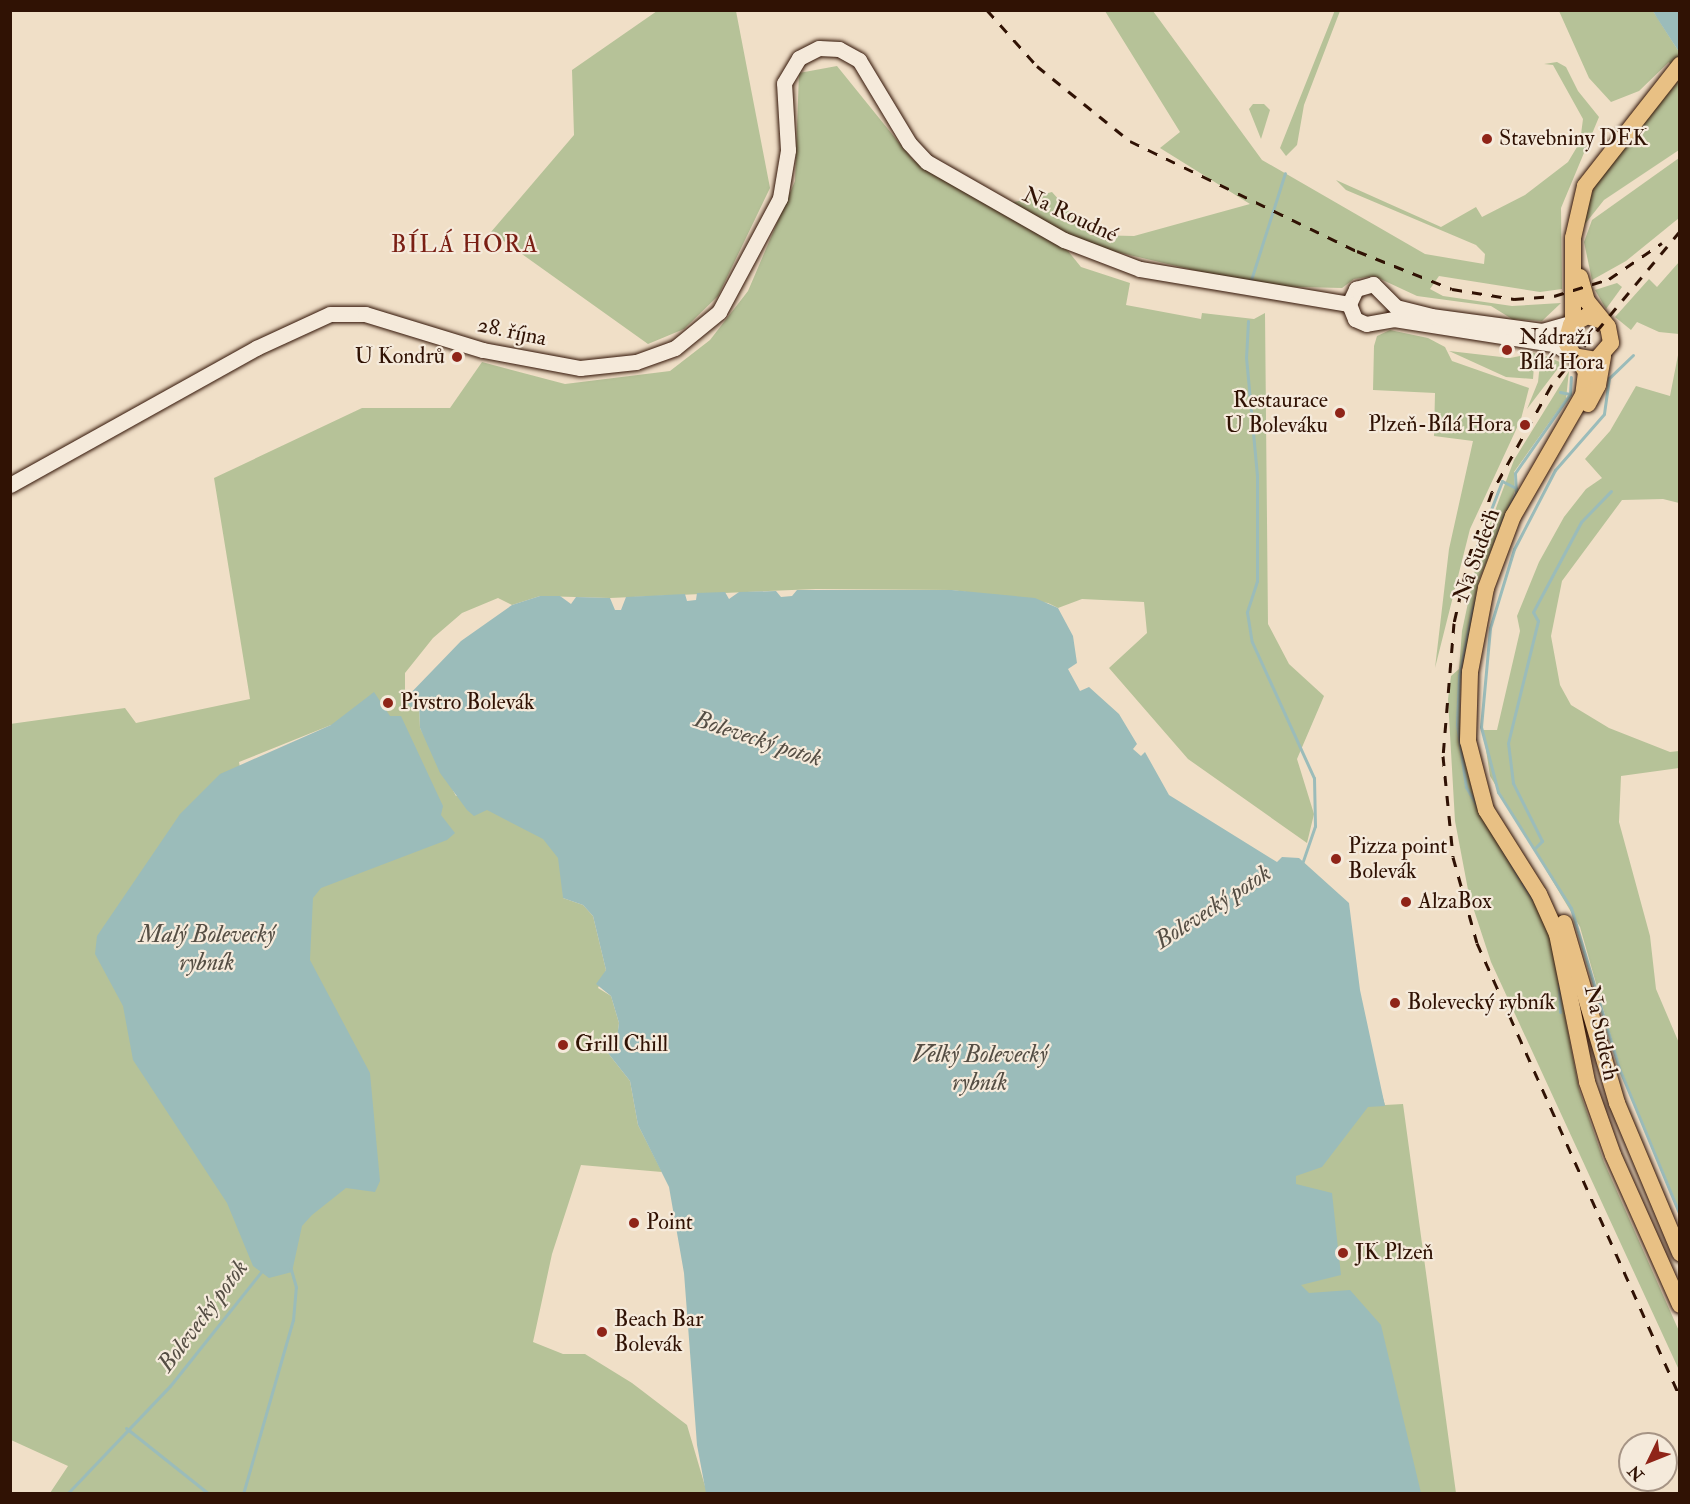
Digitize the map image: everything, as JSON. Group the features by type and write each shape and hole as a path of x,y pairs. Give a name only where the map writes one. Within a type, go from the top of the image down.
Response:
{"main road":[{"name":"Na Roudné","path":"839,49 866,68 899,129 927,162 1064,240 1140,269 1349,304"},
{"name":"28. října","path":"10,485 256,348 330,314 365,314 483,350 580,368 636,362 675,348 719,312 780,198 788,150 784,83 790,68 809,52 839,49"},
{"path":"1574,356 1566,338 1573,322 1573,247 1576,216 1586,186 1651,99 1680,65"},
{"path":"1573,247 1585,297 1602,321 1611,339 1603,356 1593,361 1574,356 1553,344 1381,320 1362,323 1349,304 1356,289 1368,284 1381,287 1389,298 1412,312 1520,329 1552,331 1587,316 1602,321"},
{"path":"1381,320 1388,312 1389,298"},
{"name":"Na Sudech","path":"1574,356 1586,372 1586,389 1562,435 1513,516 1486,588 1470,672 1467,728 1474,774 1491,821 1552,920 1593,1100 1680,1305"},
{"name":"Na Sudech","path":"1562,435 1594,394 1603,356"},
{"name":"Na Sudech","path":"1474,774 1565,924 1617,1103 1680,1253"}],"green space":[{"path":"1335,10 1340,11 1304,105 1297,145 1286,156 1280,148"},
{"path":"657,11 736,11 770,188 718,296 684,329 648,344 491,232 574,135 572,70"},
{"path":"1105,11 1153,11 1262,160 1425,254 1484,264 1485,254 1476,245 1346,190 1336,180 1441,227 1476,207 1482,217 1525,195 1568,162 1580,142 1583,119 1553,65 1544,64 1557,62 1566,67 1578,91 1599,117 1561,208 1562,289 1540,292 1439,276 1430,289 1443,296 1512,306 1561,303 1542,321 1512,319 1491,306 1417,296 1374,276 1354,279 1342,288 1262,286 1091,246 1011,203 1052,192 1090,235 1134,236 1250,204 1160,148 1180,132"},
{"path":"1559,11 1653,11 1679,52 1679,79 1669,62 1639,91 1611,102 1589,78"},
{"path":"837,66 913,160 1068,251 1081,267 1130,283 1126,305 1201,319 1202,313 1254,319 1265,313 1268,624 1289,664 1324,696 1297,759 1314,814 1307,843 1188,759 1109,668 1147,633 1144,602 1082,599 1058,608 1048,603 952,590 816,589 610,598 540,596 512,605 498,598 462,613 433,638 405,673 405,699 411,707 419,705 420,728 456,796 561,794 563,898 583,905 593,916 606,970 598,988 611,996 619,1023 617,1038 604,1048 630,1081 638,1125 662,1172 581,1165 552,1254 533,1342 563,1354 585,1354 632,1383 687,1425 705,1486 742,1493 50,1493 68,1466 11,1440 10,724 125,708 136,723 250,699 214,478 362,408 450,408 482,362 565,384 670,371 710,340 748,291 795,181 799,73","holes":["331,725 283,1007 239,762"]},
{"path":"1679,80 1679,150 1604,200 1581,229 1595,184"},
{"path":"1253,104 1264,104 1270,110 1261,139 1249,109"},
{"path":"1679,158 1679,218 1626,261 1592,280 1584,242 1592,220"},
{"path":"1679,262 1679,334 1659,332 1637,322 1631,330 1615,317 1649,279 1657,287"},
{"path":"1617,283 1622,287 1606,309 1595,290"},
{"path":"1390,330 1428,338 1445,347 1452,361 1529,388 1521,419 1470,529 1435,668 1449,549 1473,441 1434,436 1435,393 1373,390 1374,346 1377,336"},
{"path":"1679,350 1679,503 1663,499 1622,500 1562,581 1551,636 1560,685 1571,705 1609,728 1670,752 1679,751 1679,768 1621,776 1619,822 1650,936 1656,989 1679,1043 1679,1210 1620,1068 1580,927 1490,776 1483,730 1497,730 1520,631 1517,616 1539,562 1564,517 1586,489 1602,478 1585,459 1610,431 1636,386 1670,396"},
{"path":"1449,351 1510,358 1535,353 1533,379 1506,377"},
{"path":"1541,354 1562,363 1527,409 1538,382"},
{"path":"1569,371 1566,399 1514,472 1515,491 1479,580 1460,671 1460,744 1476,805 1547,923 1579,1089 1604,1162 1679,1331 1679,1370 1491,962 1469,895 1455,821 1448,699 1451,676 1459,669 1462,631 1478,556 1514,460"},
{"name":"JK Plzeň","path":"1374,1068 1385,1105 1403,1104 1456,1493 1356,1493 1289,1406 1242,1128"}],"water":[{"path":"1653,11 1679,11 1679,52 1657,18"},
{"name":"Velký Bolevecký rybník","path":"797,590 952,590 1035,598 1058,608 1073,636 1077,663 1068,669 1080,691 1089,687 1119,714 1137,744 1133,749 1141,756 1145,752 1169,795 1277,862 1282,857 1299,858 1349,903 1360,990 1385,1106 1368,1107 1322,1167 1296,1176 1296,1184 1332,1193 1341,1275 1301,1285 1309,1293 1350,1290 1381,1325 1421,1493 706,1493 697,1445 684,1273 669,1187 638,1125 630,1081 604,1048 617,1038 619,1023 611,996 596,984 606,970 593,916 583,905 563,898 558,858 543,839 487,810 474,816 467,810 440,773 420,728 419,705 412,709 405,699 461,641 512,605 540,596 560,596 571,604 576,597 610,598 615,610 621,610 626,597 685,594 687,601 696,600 697,593 725,592 729,599 739,592 776,591 781,597 792,596"},
{"name":"Malý Bolevecký rybník","path":"374,692 390,716 401,716 443,806 441,815 455,833 447,840 321,888 313,898 310,960 370,1073 380,1181 375,1192 346,1188 312,1215 302,1226 292,1272 269,1278 253,1266 227,1203 133,1060 123,1006 95,954 97,936 180,814 220,774 331,725"}],"waterway":[{"name":"Bolevecký potok","path":"1251,280 1285,173"},
{"name":"Bolevecký potok","path":"1248,321 1246,357 1257,475 1257,581 1247,612 1252,642 1314,778 1315,826 1302,863"},
{"path":"1633,355 1609,378 1604,414 1555,470 1514,549 1490,628 1481,727 1498,792 1571,908 1619,1068 1680,1215"},
{"path":"1508,508 1516,493 1515,473 1570,394 1571,377"},
{"path":"1560,392 1570,394"},
{"path":"1475,551 1502,481 1516,488"},
{"path":"1535,848 1542,841 1513,783 1508,743 1538,621 1533,612 1581,522 1611,491"},
{"path":"1504,516 1472,611 1459,676 1457,724 1466,787 1519,878"},
{"path":"1522,883 1533,900"},
{"path":"1559,984 1560,1012"},
{"path":"243,1494 293,1320 296,1287 291,1269"},
{"name":"Bolevecký potok","path":"67,1494 170,1386 261,1272"},
{"path":"126,1428 209,1494"}],"railway":[{"path":"987,10 1037,66 1130,141 1357,251 1452,289 1514,299 1554,296 1609,279 1662,243"},
{"path":"1680,231 1551,386 1492,492 1470,553 1454,623 1443,756 1453,857 1477,943 1680,1396"}],"place":[{"name":"Stavebniny DEK","path":"1487,139"},
{"name":"Nádraží Bílá Hora","path":"1507,350"},
{"name":"U Kondrů","path":"457,357"},
{"name":"Restaurace U Boleváku","path":"1340,413"},
{"name":"Plzeň-Bílá Hora","path":"1525,425"},
{"name":"Pivstro Bolevák","path":"388,703"},
{"name":"Pizza point Bolevák","path":"1336,859"},
{"name":"AlzaBox","path":"1406,902"},
{"name":"Bolevecký rybník","path":"1395,1003"},
{"name":"Grill Chill","path":"563,1045"},
{"name":"Point","path":"634,1223"},
{"name":"JK Plzeň","path":"1343,1253"},
{"name":"Beach Bar Bolevák","path":"602,1332"}],"district":[{"name":"BÍLÁ HORA","path":"465,245"}]}
